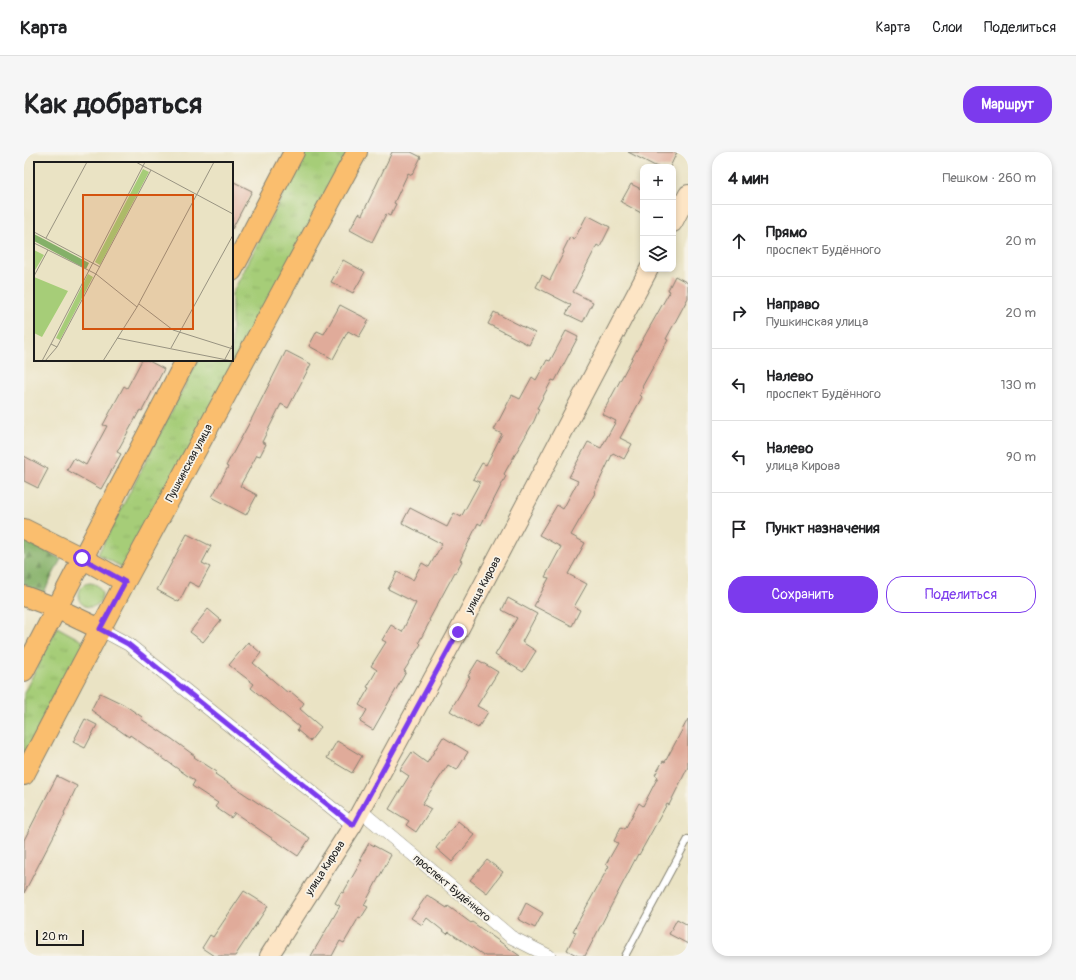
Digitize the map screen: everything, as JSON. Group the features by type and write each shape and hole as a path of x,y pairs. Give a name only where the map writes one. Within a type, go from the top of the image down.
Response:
{"main road":[{"path":"233,269 294,152"},
{"name":"Пушкинская улица","path":"24,775 125,582 357,152"},
{"path":"24,671 185,361"},
{"path":"24,529 82,558 125,582"},
{"name":"проспект Будённого","path":"24,596 56,608 100,629"}],"street":[{"path":"676,217 688,194"},
{"name":"улица Кирова","path":"269,956 357,818 458,632 647,272"},
{"name":"проспект Будённого","path":"100,629 128,644 511,937 549,956"}],"lane":[{"path":"625,956 688,840"}],"green space":[{"path":"305,152 348,152 129,571 98,554 197,361 233,361 233,292"},
{"path":"24,540 61,559 42,596 24,586"},
{"path":"85,583 95,583 102,590 102,600 95,607 85,607 78,600 78,590"},
{"path":"57,627 86,643 24,761 24,693"}],"building":[{"path":"392,152 411,152 421,157 412,175 408,173 394,203 396,204 390,216 386,214 372,242 350,230 359,213 362,215"},
{"path":"628,152 677,152 671,164 651,164"},
{"path":"233,182 252,191 233,227"},
{"path":"631,184 640,188 640,212 621,202"},
{"path":"587,215 610,227 600,247 597,245 573,292 593,302 583,322 566,314 571,305 536,287 542,275 550,280 570,237 574,240"},
{"path":"343,260 365,272 353,293 331,282"},
{"path":"675,276 688,283 688,298 666,339 668,340 642,387 643,388 640,395 642,397 620,438 632,444 624,459 613,453 594,492 595,493 571,535 585,543 568,574 587,584 574,607 580,610 572,626 534,606 549,578 545,577 561,547 539,535 557,505 563,509 578,481 569,477 588,442 601,448 616,421 602,414 670,291 668,290"},
{"path":"340,305 369,320 359,337 348,331 333,359 309,346 317,331 324,334"},
{"path":"494,312 535,333 529,345 488,324"},
{"path":"566,331 578,337 555,381 552,380 537,408 539,409 534,421 504,474 506,476 481,525 478,523 460,560 462,561 429,620 430,621 419,642 421,644 404,671 406,672 373,730 360,722 367,710 359,705 377,670 371,666 386,642 382,640 391,625 402,632 416,603 388,589 397,572 413,580 422,563 429,567 442,544 402,523 410,508 447,527 454,513 461,517 480,482 473,479 482,463 486,465 502,434 494,430 512,395 520,399 532,377 536,380 547,360 550,361"},
{"path":"286,351 311,364 288,408 281,404 262,442 266,444 260,456 257,455 240,486 257,495 246,515 212,497 228,467 226,466"},
{"path":"141,361 149,361 164,369 142,411 140,410 117,452 121,454 101,489 67,470 74,458 86,465 107,426 103,425 124,386 127,388"},
{"path":"24,456 48,469 38,488 24,481"},
{"path":"187,534 211,546 202,563 210,567 199,587 189,582 179,602 157,590"},
{"path":"508,598 537,614 522,642 536,651 523,672 495,655 517,618 502,610"},
{"path":"208,609 221,620 203,642 190,632"},
{"path":"248,642 261,653 253,663 288,693 290,691 304,703 300,709 321,727 310,741 297,730 299,727 251,688 254,684 229,665"},
{"path":"478,660 498,672 477,706 488,712 478,728 450,711"},
{"path":"100,693 123,704 142,717 141,719 172,739 195,756 194,757 217,772 215,774 310,838 298,856 235,813 231,818 215,807 218,803 192,786 195,781 130,735 129,737 91,710"},
{"path":"85,719 97,725 85,748 73,742"},
{"path":"688,719 688,767 669,805 667,804 639,855 638,854 585,956 578,956 567,950 576,932 573,931 609,866 606,864 618,843 614,841 621,827 625,829 639,803 643,806 658,777 655,775 663,761 665,762"},
{"path":"443,737 468,752 457,770 448,765 422,804 431,809 416,832 406,825 409,821 389,809 409,776 400,770 412,752 427,763"},
{"path":"337,741 362,756 352,773 327,758"},
{"path":"57,776 77,786 64,813 65,814 24,893 24,840"},
{"path":"458,821 475,835 452,862 436,848"},
{"path":"369,843 391,855 364,905 368,907 361,918 359,917 344,943 340,941 332,956 311,956 340,906 335,903 341,892 343,893 362,860 360,859"},
{"path":"487,860 503,872 487,893 470,880"},
{"path":"244,891 268,906 235,956 214,956 202,948 210,935 213,937"},
{"path":"427,895 447,908 448,906 520,956 485,956 449,932 447,934 427,918 422,925 411,918"},
{"path":"526,903 543,913 535,928 518,919"},
{"path":"677,919 688,925 688,944 669,934"}],"route":[{"path":"82,558 125,582 100,629 128,644 353,825 458,632"}]}
